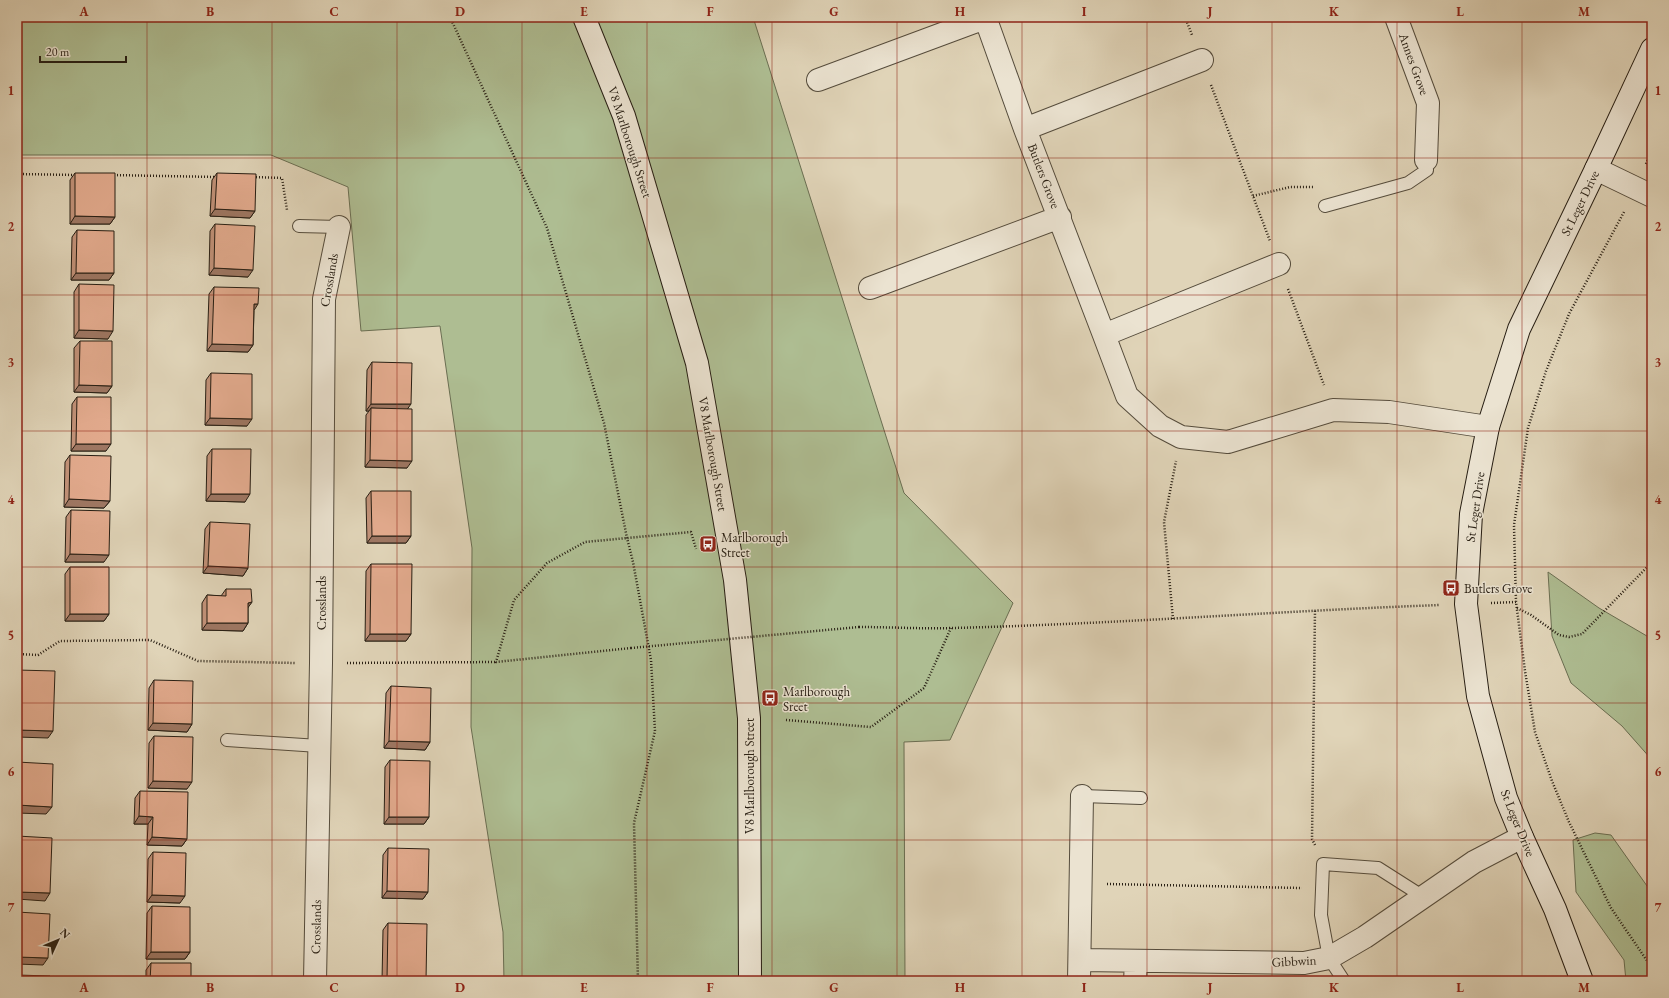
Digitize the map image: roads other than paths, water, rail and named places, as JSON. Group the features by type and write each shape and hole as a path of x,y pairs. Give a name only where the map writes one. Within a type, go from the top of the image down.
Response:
{"street":[{"name":"V8 Marlborough Street","path":"584,17 624,116 697,363 734,572 749,718 750,981"},
{"name":"Annes Grove","path":"1396,17 1428,103 1426,160"},
{"path":"818,80 985,18"},
{"name":"Butlers Grove","path":"985,18 1025,129 1060,217 1127,396 1160,426 1181,438 1228,442 1333,410 1389,412 1488,427"},
{"name":"St Leger Drive","path":"1582,981 1555,909 1506,798 1478,696 1466,604 1471,514 1488,427 1519,329 1652,49"},
{"path":"1025,129 1202,60"},
{"path":"1596,169 1644,192"},
{"path":"870,288 1060,217"},
{"name":"Crosslands","path":"315,981 321,663 324,299 339,228"},
{"path":"1104,335 1279,264"},
{"name":"Gibbwin","path":"1082,796 1080,971 1136,971 1304,963 1330,958 1365,937 1422,896 1474,862 1522,837"}],"lane":[{"path":"1325,206 1408,183 1427,170 1426,160"},
{"path":"299,226 339,228"},
{"path":"227,740 319,746"},
{"path":"1082,796 1141,798"},
{"path":"1344,981 1330,958 1321,915 1323,864 1378,868 1422,896"}],"place":[{"name":"Marlborough Street","path":"708,544"},
{"name":"Butlers Grove","path":"1451,588"},
{"name":"Marlborough Sreet","path":"770,698"}]}
